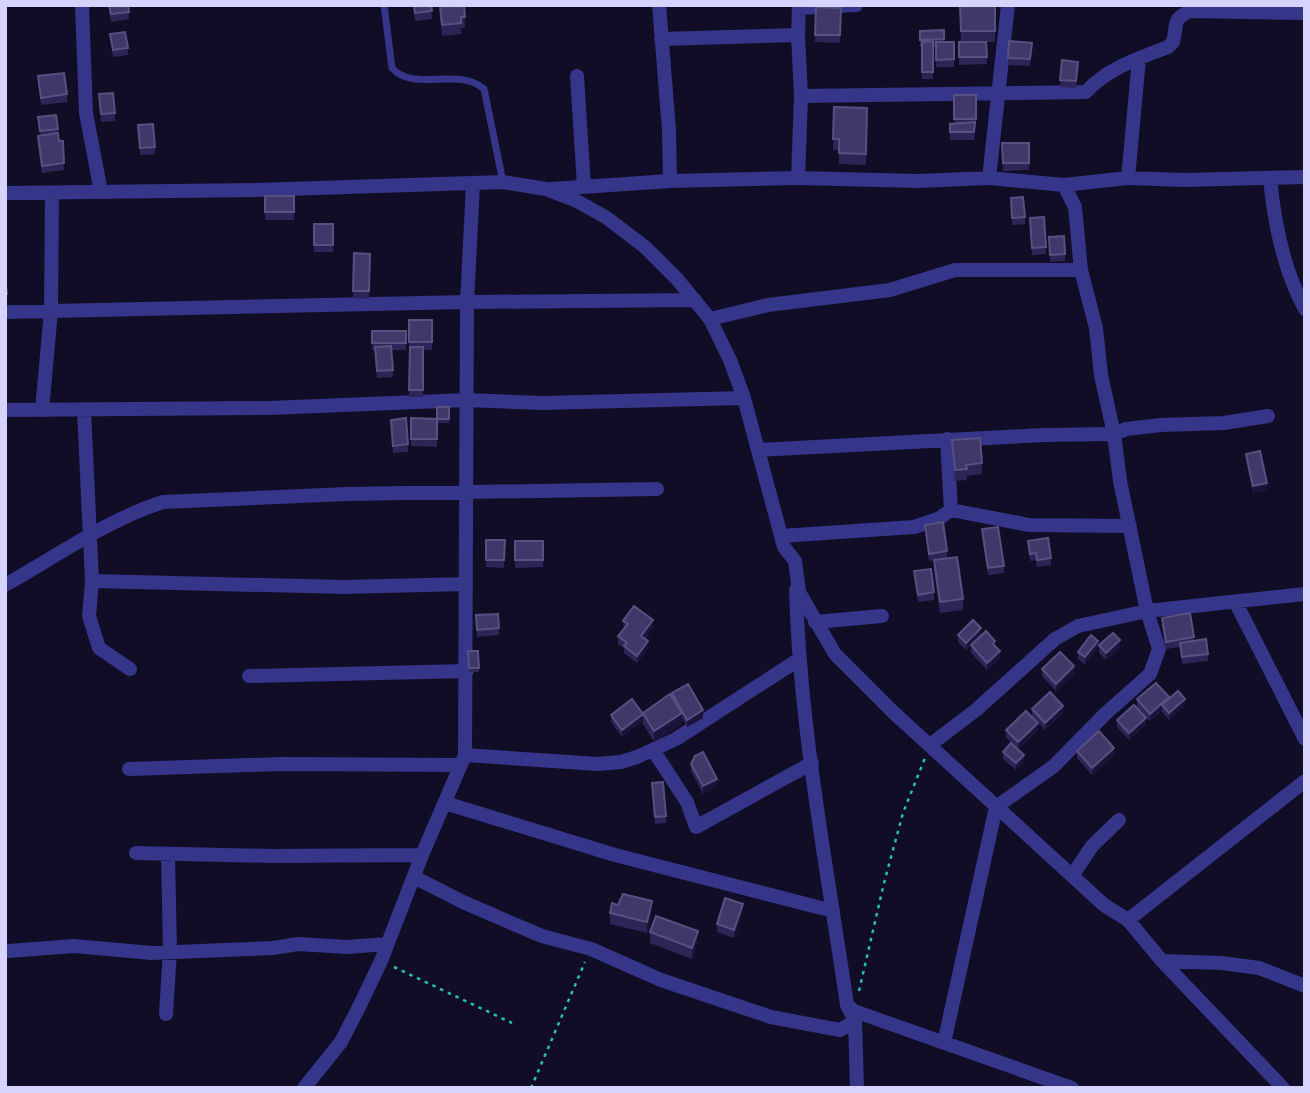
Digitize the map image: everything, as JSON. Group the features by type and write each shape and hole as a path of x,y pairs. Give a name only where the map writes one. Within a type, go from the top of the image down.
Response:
{"street":[{"path":"82,5 86,113 101,192"},
{"path":"659,5 669,130 670,181"},
{"path":"798,178 801,96 799,6 856,5"},
{"path":"989,178 1008,5"},
{"path":"801,96 1086,92 1111,72 1168,47 1173,42 1175,23 1179,17 1190,11 1305,13"},
{"path":"661,39 798,36"},
{"path":"1128,178 1139,59"},
{"path":"577,76 584,186"},
{"path":"546,189 670,181 798,178 989,178 1064,185 1128,178 1185,180 1305,177"},
{"path":"1270,178 1276,219 1294,290 1305,309"},
{"path":"5,193 503,182 546,189 577,201 607,218 645,247 710,319 730,360 744,398 784,547 795,561 799,592 835,654 863,684 1072,876 1104,905 1128,920 1162,961 1283,1088"},
{"path":"304,1088 341,1042 381,961 463,760 467,671 467,302 473,184"},
{"path":"944,1043 996,807 1054,766 1105,714 1150,674 1159,649 1147,611 1101,375 1096,328 1081,270 1075,207 1064,185"},
{"path":"42,411 51,312 52,193"},
{"path":"710,319 768,305 890,290 955,270 1081,270"},
{"path":"5,312 695,300"},
{"path":"5,410 363,406 467,400 542,403 744,398"},
{"path":"83,410 92,581 89,615 99,648 130,668"},
{"path":"759,450 947,439 1114,434 1126,429 1149,426 1224,423 1268,416"},
{"path":"947,439 951,510"},
{"path":"5,585 149,506 163,502 657,489"},
{"path":"781,536 914,527 938,519 951,510 1029,525 1130,526"},
{"path":"795,561 798,660 833,911 852,1012 857,1088"},
{"path":"92,581 344,587 466,584"},
{"path":"930,745 976,709 1055,639 1078,626 1195,604 1236,603 1305,594"},
{"path":"1236,603 1305,739"},
{"path":"815,622 882,616"},
{"path":"129,769 463,760 598,764 621,762 676,739 798,660"},
{"path":"249,676 467,671"},
{"path":"653,750 687,802 696,827 812,763"},
{"path":"1128,920 1305,781"},
{"path":"445,803 615,855 833,911"},
{"path":"1072,876 1093,846 1119,820"},
{"path":"136,853 422,855"},
{"path":"166,1014 170,951 168,854"},
{"path":"415,877 542,936 591,949 661,980 771,1017 840,1030 852,1012"},
{"path":"8,951 74,946 152,953 273,948 299,944 347,947 387,944"},
{"path":"1162,961 1222,963 1259,968 1305,986"},
{"path":"852,1012 1072,1088"}],"lane":[{"path":"384,5 392,68 398,75 464,79 475,82 484,89 503,182"}],"path":[{"path":"852,1012 903,813 930,745"},
{"path":"531,1088 591,949"},
{"path":"381,961 512,1024"}],"building":[{"path":"109,5 128,5 129,12 111,14"},
{"path":"414,5 431,5 432,11 415,13"},
{"path":"440,5 464,5 465,17 461,17 461,23 442,25"},
{"path":"960,5 995,5 995,31 961,31"},
{"path":"816,7 841,8 840,35 815,35"},
{"path":"944,30 944,39 920,40 920,31"},
{"path":"125,32 128,48 113,50 110,34"},
{"path":"933,41 933,72 922,72 922,42"},
{"path":"1009,41 1032,43 1030,59 1008,58"},
{"path":"936,42 954,42 954,59 936,60"},
{"path":"959,42 986,42 987,57 959,57"},
{"path":"1062,60 1078,62 1076,81 1060,80"},
{"path":"64,73 67,94 41,98 38,76"},
{"path":"113,93 115,113 101,114 99,94"},
{"path":"954,95 976,95 976,119 954,119"},
{"path":"834,107 867,108 866,154 839,153 839,139 833,139"},
{"path":"56,115 58,129 40,131 38,117"},
{"path":"975,122 974,132 950,132 950,124"},
{"path":"153,124 155,147 140,148 138,125"},
{"path":"58,133 59,141 63,141 64,163 42,166 38,136"},
{"path":"1002,143 1029,143 1029,163 1003,163"},
{"path":"265,196 294,196 294,212 265,212"},
{"path":"1023,197 1025,217 1012,218 1011,198"},
{"path":"1044,217 1046,247 1032,248 1030,218"},
{"path":"314,224 333,224 333,245 314,245"},
{"path":"1064,236 1065,254 1050,255 1049,237"},
{"path":"354,253 370,254 369,291 353,291"},
{"path":"409,320 432,320 432,342 409,342"},
{"path":"372,331 406,331 406,343 372,343"},
{"path":"391,346 393,370 377,371 375,347"},
{"path":"410,347 423,347 423,390 409,390"},
{"path":"437,407 449,407 449,419 437,419"},
{"path":"406,418 408,444 393,446 391,420"},
{"path":"411,418 437,419 437,439 411,439"},
{"path":"980,438 982,463 955,470 952,440"},
{"path":"1260,451 1267,483 1253,486 1246,454"},
{"path":"943,522 947,551 929,554 925,525"},
{"path":"998,527 1004,566 988,568 982,529"},
{"path":"1048,538 1051,558 1037,560 1036,553 1030,554 1028,541"},
{"path":"486,540 505,540 504,560 486,560"},
{"path":"515,541 543,541 543,560 515,560"},
{"path":"957,557 963,599 940,602 934,560"},
{"path":"931,569 934,592 918,595 914,571"},
{"path":"634,606 653,620 641,636 648,641 637,656 624,646 627,643 618,636 628,624 623,621"},
{"path":"1190,613 1194,637 1166,642 1162,618"},
{"path":"498,614 499,628 477,630 476,615"},
{"path":"973,620 981,628 966,643 958,635"},
{"path":"986,631 1000,651 987,663 971,645"},
{"path":"1113,633 1120,640 1106,653 1099,645"},
{"path":"1091,635 1098,641 1085,657 1078,652"},
{"path":"1206,639 1208,654 1182,657 1180,643"},
{"path":"468,651 478,651 479,668 469,668"},
{"path":"1060,652 1074,666 1056,684 1042,669"},
{"path":"1156,683 1169,697 1150,714 1137,699"},
{"path":"688,684 703,710 687,720 672,693"},
{"path":"1178,691 1185,699 1169,713 1162,705"},
{"path":"1050,692 1063,706 1045,723 1032,709"},
{"path":"670,694 682,713 654,731 643,713"},
{"path":"632,699 643,714 622,730 611,715"},
{"path":"1134,705 1146,718 1129,733 1117,720"},
{"path":"1026,711 1038,723 1018,742 1006,730"},
{"path":"1099,731 1114,748 1092,768 1077,751"},
{"path":"1011,743 1024,755 1016,763 1003,752"},
{"path":"703,752 717,779 703,786 691,764 695,756"},
{"path":"663,782 666,816 655,817 652,783"},
{"path":"623,894 652,901 647,922 610,913 612,903 618,905"},
{"path":"725,898 743,904 734,930 717,924"},
{"path":"656,916 698,931 692,948 650,932"}]}
